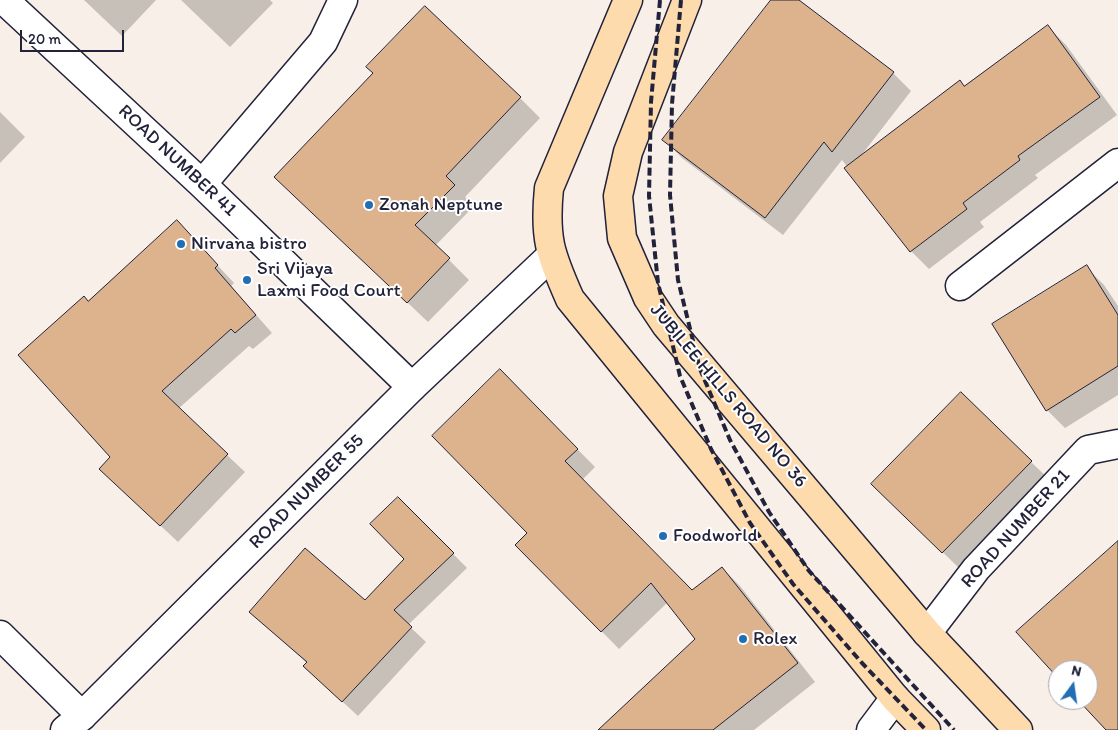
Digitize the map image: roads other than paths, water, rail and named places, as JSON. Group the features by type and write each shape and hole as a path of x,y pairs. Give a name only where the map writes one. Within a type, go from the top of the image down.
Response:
{"main road":[{"path":"628,0 548,188 545,221 551,256 570,299 895,698 926,730"},
{"name":"JUBILEE HILLS ROAD NO 36","path":"686,0 628,152 618,196 622,238 648,298 666,325 928,633 1018,730"}],"street":[{"name":"ROAD NUMBER 41","path":"4,0 202,184 412,387"},
{"path":"202,184 323,42 343,0"},
{"path":"960,286 1118,163"},
{"name":"ROAD NUMBER 55","path":"74,723 412,387 551,256"},
{"name":"ROAD NUMBER 21","path":"928,633 976,569 1088,450 1118,444"},
{"path":"0,635 74,723"},
{"path":"871,730 895,698"}],"railway":[{"path":"660,0 651,102 649,196 658,283 680,376 711,449 750,523 793,584 862,663 926,730"},
{"path":"681,0 672,104 670,195 678,280 700,369 730,440 769,512 809,571 954,730"}],"place":[{"name":"Zonah Neptune","path":"369,205"},
{"name":"Nirvana bistro","path":"181,244"},
{"name":"Sri Vijaya Laxmi Food Court","path":"247,280"},
{"name":"Foodworld","path":"663,536"},
{"name":"Rolex","path":"743,639"}]}
